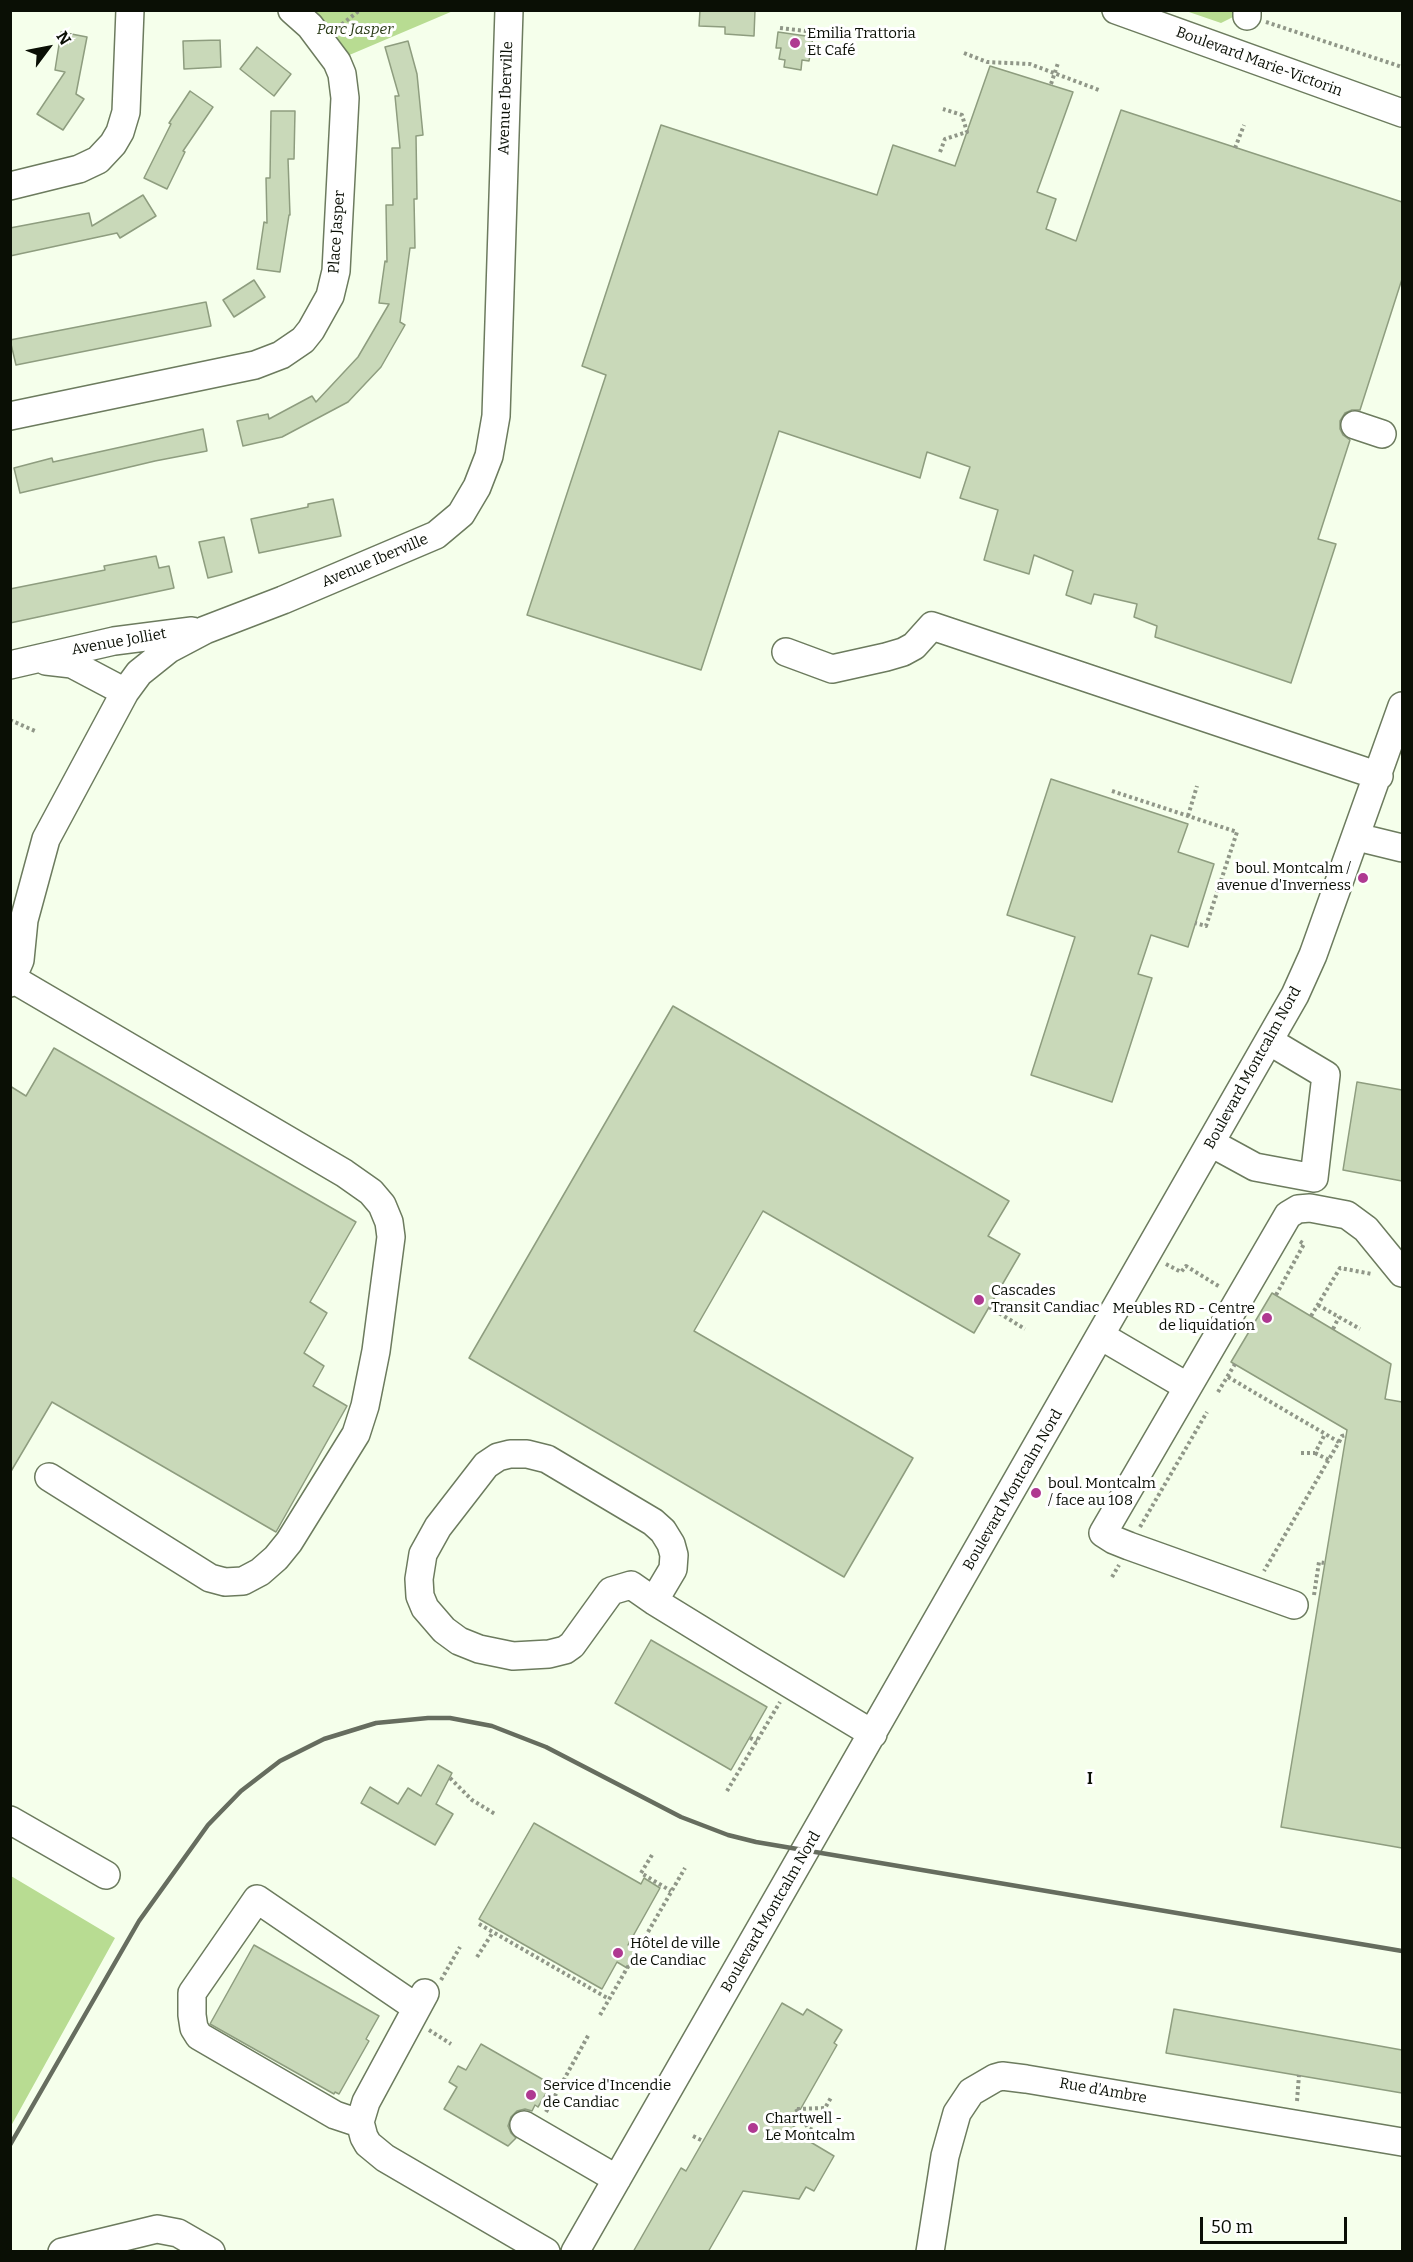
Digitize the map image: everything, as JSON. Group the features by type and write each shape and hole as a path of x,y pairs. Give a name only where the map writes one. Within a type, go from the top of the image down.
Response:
{"street":[{"path":"10,186 79,169 98,160 113,144 120,132 126,112 130,10"},
{"name":"Place Jasper","path":"10,416 255,365 282,355 294,347 315,325 330,296 336,271 345,98 342,74 337,62 310,26 291,10"},
{"name":"Avenue Iberville","path":"12,981 20,960 24,920 46,839 125,692 140,673 157,657 205,630 283,600 436,535 461,514 477,487 489,456 496,416 509,10"},
{"name":"Boulevard Marie-Victorin","path":"1116,10 1402,113"},
{"path":"1355,425 1382,434"},
{"path":"786,652 832,669 903,652 914,646 932,626 1379,776"},
{"name":"Avenue Jolliet","path":"22,662 140,636 205,630"},
{"name":"Avenue Jolliet","path":"22,662 72,664 125,692"},
{"name":"Boulevard Montcalm Nord","path":"576,2252 1269,1041 1308,967 1379,776 1402,706"},
{"path":"1357,837 1402,848"},
{"path":"12,981 362,1185 372,1192 382,1205 392,1236 376,1351 365,1406 356,1434 289,1542 260,1572 243,1581 225,1582 210,1578 49,1477"},
{"path":"1211,1143 1255,1167 1314,1178 1326,1076 1269,1041"},
{"path":"1294,1605 1114,1540 1103,1533 1282,1223 1293,1211 1304,1208 1317,1209 1338,1212 1353,1218 1366,1229 1392,1274"},
{"path":"1101,1336 1188,1387"},
{"path":"654,1601 673,1569 674,1555 671,1544 663,1531 652,1522 547,1459 527,1454 498,1457 486,1465 438,1527 423,1554 419,1579 420,1596 425,1608 435,1621 459,1641 513,1656 549,1654 566,1656 611,1591 631,1586 654,1601 873,1734"},
{"path":"10,1820 106,1875"},
{"path":"360,2122 335,2115 199,2036 194,2028 192,1993 257,1899 421,2000 366,2102 360,2122 368,2144 385,2158 546,2252"},
{"name":"Rue d'Ambre","path":"930,2252 945,2156 957,2113 971,2092 1002,2076 1402,2142"},
{"path":"534,2121 616,2179"},
{"path":"62,2252 157,2229 178,2233 211,2252"}],"path":[{"path":"331,32 360,10"},
{"path":"1251,15 1402,67"},
{"path":"780,28 797,33 823,33"},
{"path":"964,53 987,62 1030,64 1099,90"},
{"path":"1051,84 1058,63"},
{"path":"940,153 945,139 967,132 962,116 944,109"},
{"path":"1235,148 1244,125"},
{"path":"11,721 34,731"},
{"path":"1188,816 1197,786"},
{"path":"1112,791 1237,832 1206,926 1195,923"},
{"path":"1276,1295 1304,1244"},
{"path":"1164,1263 1181,1272 1186,1266 1228,1292"},
{"path":"1311,1316 1340,1268 1392,1274"},
{"path":"1318,1305 1360,1329"},
{"path":"989,1307 1024,1329"},
{"path":"1333,1329 1339,1317"},
{"path":"1218,1392 1235,1364"},
{"path":"1228,1377 1339,1442"},
{"path":"1136,1536 1207,1412"},
{"path":"1315,1453 1325,1434"},
{"path":"1259,1580 1342,1436 1346,1435"},
{"path":"1300,1453 1315,1453 1329,1460"},
{"path":"727,1791 781,1700"},
{"path":"750,1738 757,1741"},
{"path":"450,1778 472,1800 495,1814"},
{"path":"652,1855 642,1873 671,1890"},
{"path":"600,2015 671,1890 686,1868"},
{"path":"478,1924 609,1999"},
{"path":"477,1957 493,1932"},
{"path":"421,2000 436,1990 460,1947"},
{"path":"534,2121 552,2102 589,2034"},
{"path":"1296,2105 1299,2075"},
{"path":"828,2136 808,2128 796,2109 825,2108 832,2096"},
{"path":"544,2097 552,2102"},
{"path":"811,2142 817,2132"},
{"path":"693,2136 703,2141"}],"green space":[{"name":"Parc Jasper","path":"317,10 453,11 347,56 314,14"},
{"path":"1186,11 1235,11 1233,17 1221,23"},
{"path":"11,1876 115,1938 11,2126"}],"building":[{"path":"700,10 755,10 754,36 725,34 725,27 699,26"},
{"path":"61,32 87,37 76,94 84,99 63,130 37,114 65,72 55,70"},
{"path":"778,32 813,37 809,61 802,60 801,70 784,67 785,60 779,59 781,48 776,48"},
{"path":"220,40 221,67 184,69 183,41"},
{"path":"408,41 417,74 423,135 416,136 415,248 410,248 400,322 405,325 381,367 348,402 282,437 243,446 237,421 268,414 269,419 312,396 316,402 358,357 389,304 379,303 385,261 387,262 386,205 393,205 392,148 400,148 395,96 399,96 385,47"},
{"path":"257,47 291,74 274,96 240,69"},
{"path":"990,66 1073,92 1037,192 1056,199 1046,229 1076,241 1121,110 1402,202 1402,279 1360,410 1345,413 1340,421 1343,435 1350,440 1318,539 1336,544 1291,683 1155,637 1157,626 1134,617 1137,604 1094,594 1091,604 1066,595 1073,571 1034,555 1029,574 984,560 998,510 960,498 970,467 927,452 920,478 779,431 701,670 527,615 606,375 582,366 661,125 877,195 893,145 955,166"},
{"path":"190,91 213,107 183,151 185,152 167,189 144,178 171,124 169,123"},
{"path":"271,111 295,111 294,159 288,159 290,215 280,272 257,269 264,222 267,223 266,178 270,178"},
{"path":"143,195 156,216 120,238 117,233 10,256 10,228 89,213 92,226"},
{"path":"254,280 265,297 234,317 223,300"},
{"path":"206,302 211,326 16,365 10,340"},
{"path":"203,429 207,451 20,493 14,468 52,458 53,462"},
{"path":"333,499 341,536 259,553 251,519 308,507 308,504"},
{"path":"224,537 232,572 208,578 199,542"},
{"path":"156,556 159,568 169,566 174,588 10,623 10,589 105,570 104,566"},
{"path":"1051,779 1188,824 1178,852 1214,864 1188,947 1151,935 1138,974 1152,978 1112,1102 1031,1075 1075,937 1007,915"},
{"path":"673,1006 1009,1201 988,1236 1020,1254 974,1333 763,1211 694,1331 913,1458 844,1577 469,1358"},
{"path":"54,1048 356,1222 310,1302 327,1313 304,1353 324,1366 313,1386 347,1406 276,1532 52,1402 10,1473 10,1086 26,1096"},
{"path":"1357,1082 1402,1090 1402,1181 1343,1170"},
{"path":"1272,1293 1391,1364 1385,1399 1402,1402 1402,1848 1281,1827 1347,1430 1231,1362"},
{"path":"651,1640 767,1707 731,1770 615,1703"},
{"path":"438,1765 452,1773 436,1804 453,1814 435,1845 361,1803 370,1787 398,1804 408,1788 421,1796"},
{"path":"534,1823 641,1884 644,1878 660,1888 628,1945 637,1951 632,1960 627,1968 617,1962 602,1989 479,1919"},
{"path":"254,1945 379,2016 366,2039 369,2041 339,2094 335,2092 334,2094 210,2024"},
{"name":"Chartwell - Le Montcalm","path":"782,2003 803,2015 807,2009 842,2030 834,2043 837,2045 793,2126 799,2130 797,2134 834,2156 814,2191 806,2187 799,2199 743,2191 708,2252 633,2252 681,2168 686,2171"},
{"path":"1174,2009 1402,2050 1402,2093 1166,2053"},
{"path":"481,2044 549,2083 545,2090 547,2092 538,2107 535,2105 532,2111 525,2109 517,2111 511,2117 508,2126 516,2138 508,2146 444,2109 457,2087 449,2082 458,2066 466,2070"}],"railway":[{"path":"10,2145 139,1921 208,1825 241,1791 280,1761 324,1739 376,1723 450,1718 492,1726 546,1747 681,1817 728,1835 756,1842 1402,1951"}],"place":[{"name":"Emilia Trattoria Et Café","path":"795,43"},
{"name":"boul. Montcalm / avenue d'Inverness","path":"1363,878"},
{"name":"Cascades Transit Candiac","path":"979,1300"},
{"name":"Meubles RD - Centre de liquidation","path":"1267,1318"},
{"name":"boul. Montcalm / face au 108","path":"1036,1493"},
{"name":"Hôtel de ville de Candiac","path":"618,1953"},
{"name":"Service d'Incendie de Candiac","path":"531,2095"},
{"name":"Chartwell - Le Montcalm","path":"753,2128"}],"district":[{"name":"I","path":"1090,1780"}]}
